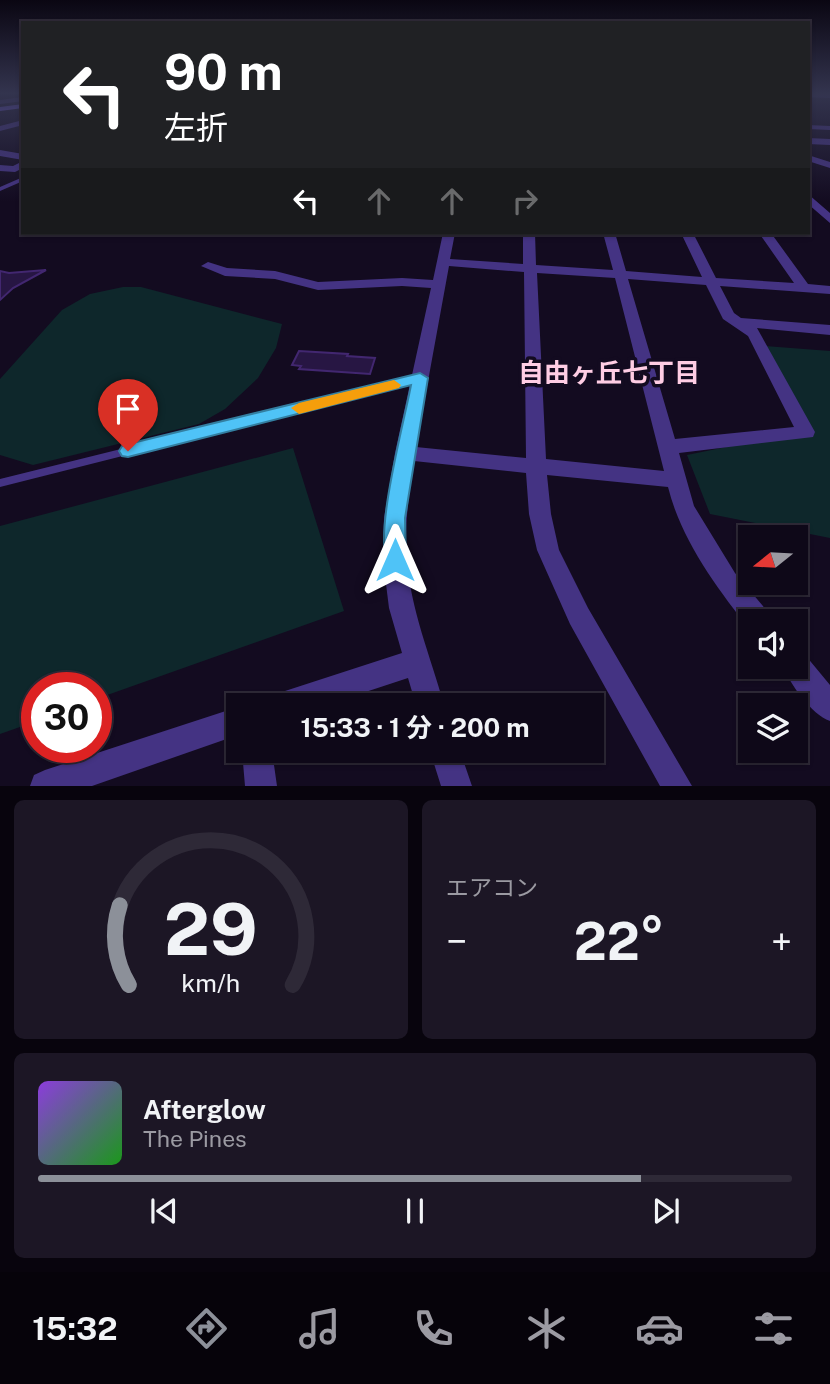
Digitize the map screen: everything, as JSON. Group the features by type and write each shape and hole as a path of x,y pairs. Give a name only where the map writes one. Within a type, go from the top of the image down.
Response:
{"street":[{"path":"0,134 11,136"},
{"path":"810,141 830,142"},
{"path":"0,153 21,157"},
{"path":"810,159 830,165"},
{"path":"0,168 15,169 21,165"},
{"path":"824,209 830,220"},
{"path":"426,693 402,608 395,560 395,518 405,453 449,235"},
{"path":"530,235 536,465 540,514 548,550 559,578 677,786"},
{"path":"609,235 684,508 726,581 749,609"},
{"path":"667,447 806,432 754,333 728,316 688,235"},
{"path":"766,235 804,288"},
{"path":"443,262 830,290"},
{"path":"208,265 225,272 275,275 318,286 402,282 439,285"},
{"path":"740,322 830,330"},
{"path":"405,453 675,480"},
{"path":"321,693 415,662"},
{"path":"807,679 830,706"},
{"path":"60,783 226,725"},
{"path":"258,763 261,786"},
{"path":"449,763 457,786"}],"lane":[{"path":"0,189 21,180"},
{"path":"0,483 420,378"}],"green space":[{"path":"123,287 141,287 282,324 276,348 258,378 225,409 199,424 33,465 0,455 0,379 62,310 90,294"},
{"path":"765,346 830,351 830,538 808,534 808,525 765,525 710,514 687,455 809,430"},
{"path":"293,448 344,611 112,693 112,672 21,672 21,727 0,734 0,526"}],"building":[{"path":"46,270 13,288 0,300 0,271 9,273"},
{"path":"299,351 375,358 370,374 299,369 301,366 292,365"}],"slow traffic":[{"path":"299,408 394,385"}],"district":[{"name":"自由ヶ丘七丁目","path":"609,372"}],"route":[{"path":"128,451 420,378 395,518 395,560"}]}
